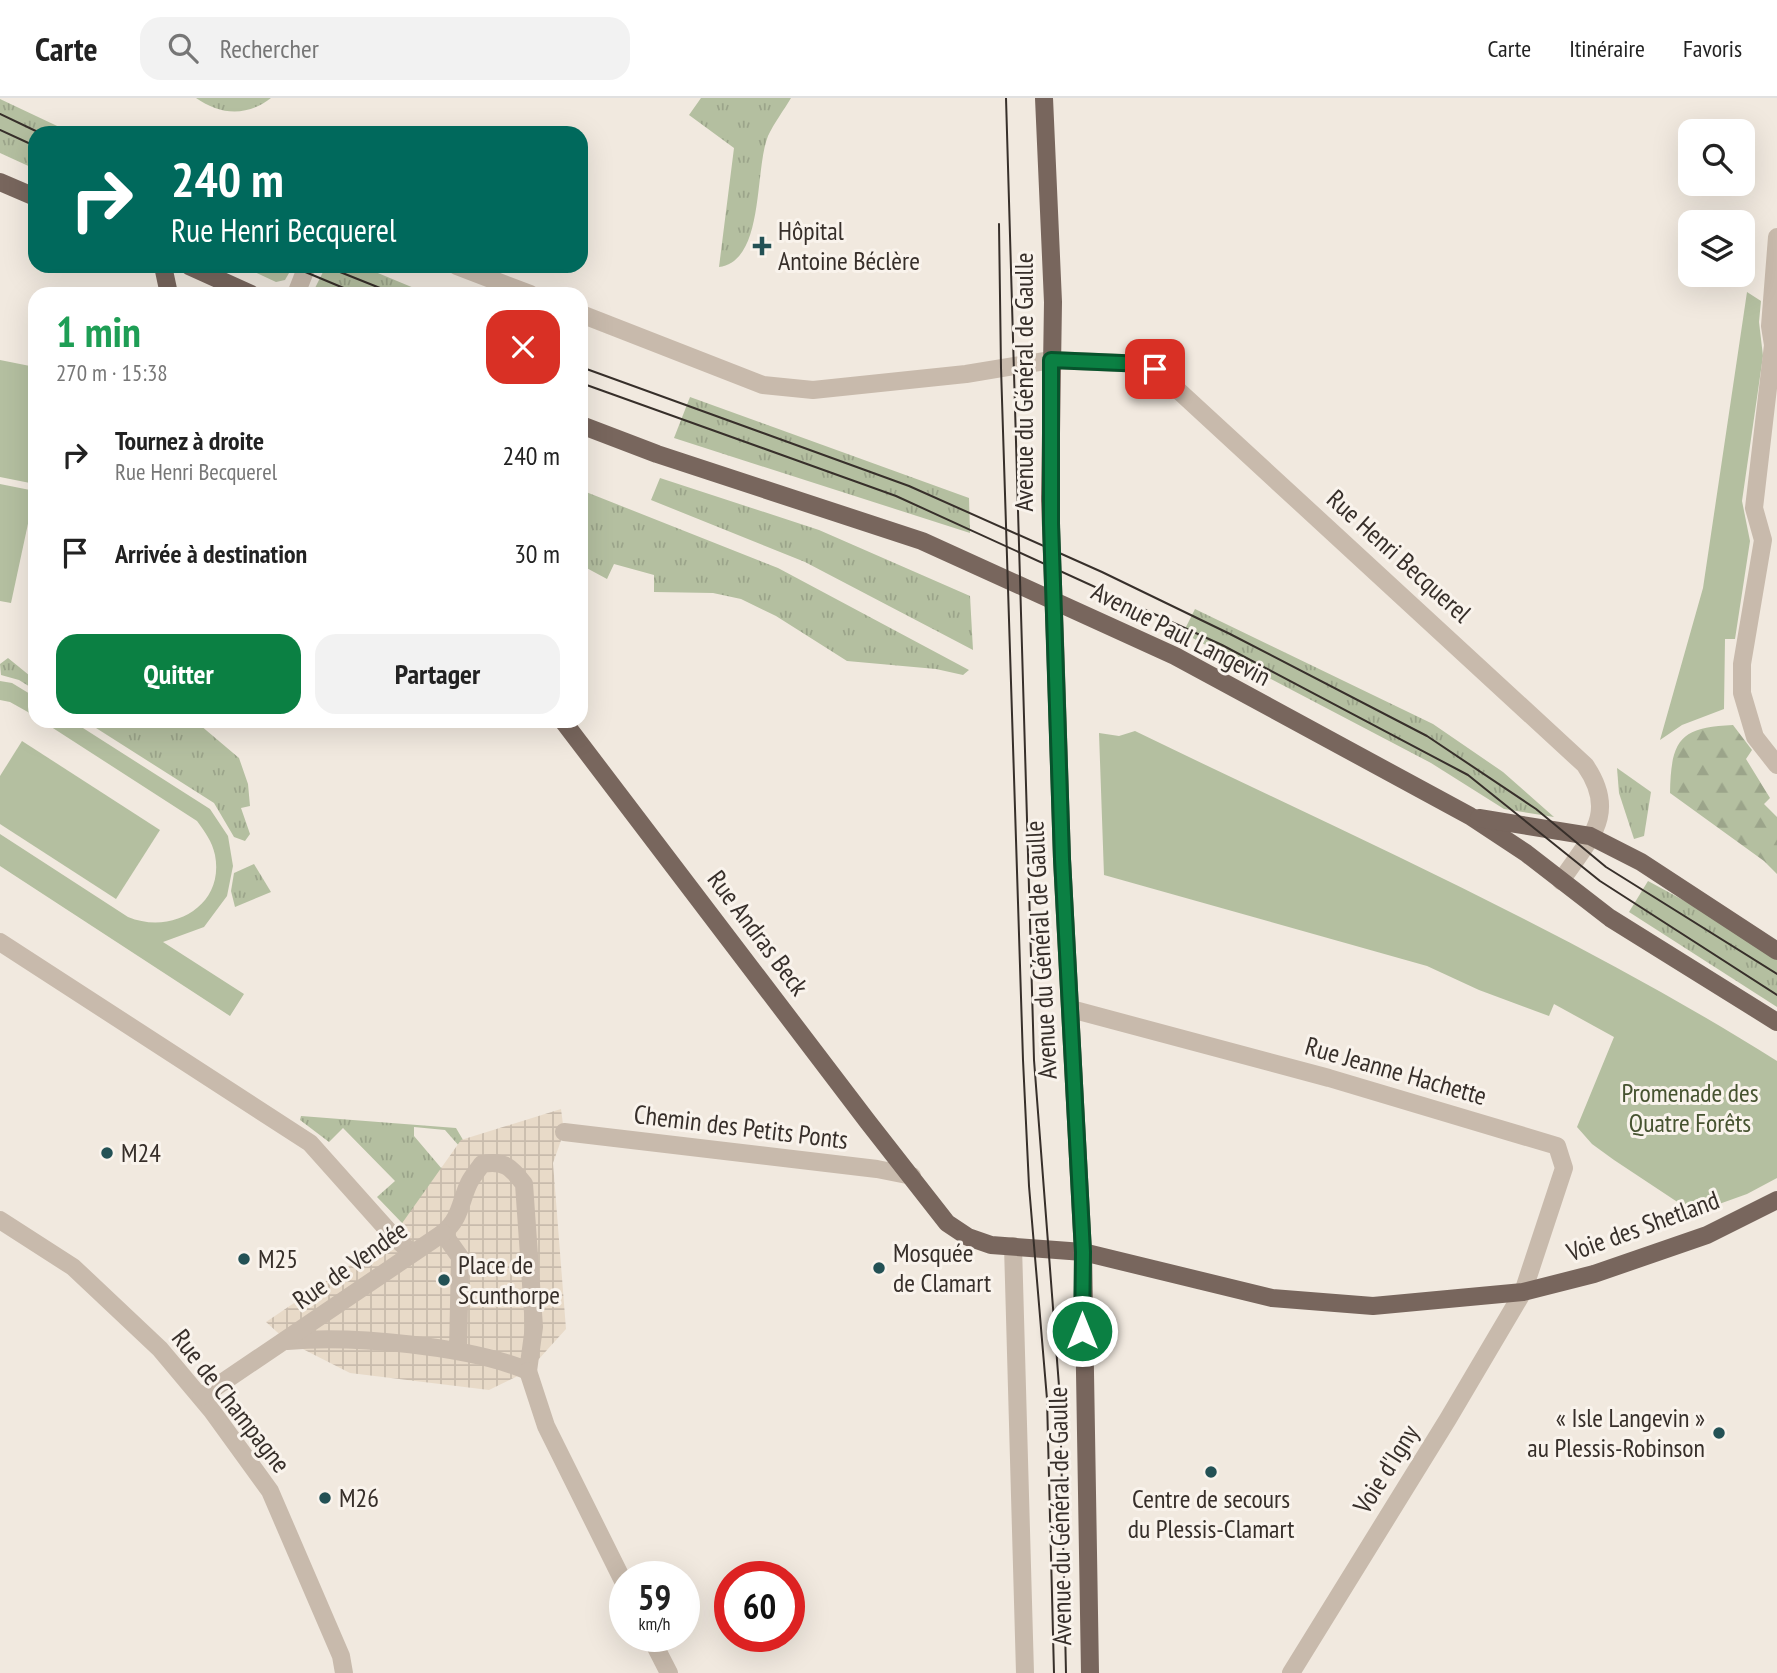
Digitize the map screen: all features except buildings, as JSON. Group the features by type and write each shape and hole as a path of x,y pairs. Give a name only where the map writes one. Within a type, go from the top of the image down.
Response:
{"main road":[{"name":"Avenue du Général de Gaulle","path":"1044,98 1053,302 1050,499 1070,1009 1083,1252 1090,1673"},
{"path":"0,181 28,194"},
{"path":"204,273 236,287"},
{"name":"Avenue Paul Langevin","path":"588,428 657,454 922,541 1175,656 1470,816 1526,853 1609,918 1777,1023"},
{"name":"Rue Andras Beck","path":"568,728 947,1223 991,1245 1083,1252"},
{"name":"Avenue Paul Langevin","path":"1470,816 1590,836 1641,862 1777,951"},
{"name":"Voie des Shetland","path":"1083,1252 1272,1298 1373,1306 1523,1292 1594,1275 1707,1235 1777,1200"}],"street":[{"path":"1777,237 1770,326 1775,345 1754,508 1763,540 1742,664 1742,693 1755,737 1777,765"},
{"path":"475,273 512,287"},
{"name":"Rue Henri Becquerel","path":"588,317 763,385 788,388 813,390 853,387 1051,360 1145,364 1155,369 1585,765 1597,782 1602,799 1598,821 1561,881"},
{"path":"0,942 310,1143 393,1236 412,1253"},
{"name":"Rue Jeanne Hachette","path":"1070,1009 1329,1078 1557,1146 1564,1168 1523,1292"},
{"name":"Chemin des Petits Ponts","path":"564,1132 912,1176"},
{"path":"528,1371 502,1360 458,1351 460,1257 443,1233 452,1226 462,1209 469,1183 482,1164 497,1161 511,1166 524,1184 534,1327 528,1371 546,1426 613,1561"},
{"name":"Rue de Champagne","path":"2,1225 73,1267 160,1349 201,1397 270,1491 341,1656 344,1673"},
{"name":"Rue de Vendée","path":"201,1397 443,1233"},
{"name":"Avenue du Général de Gaulle","path":"1013,1246 1025,1673"},
{"name":"Voie d'Igny","path":"1291,1673 1523,1292"},
{"name":"Rue de Vendée","path":"287,1341 319,1338 458,1351"},
{"path":"658,1652 669,1673"}],"green space":[{"path":"196,98 271,98 253,108 234,111 214,108"},
{"path":"701,98 791,98 768,136 756,212 744,249 734,261 719,267 734,148 689,115"},
{"path":"0,99 57,126 28,126 28,166 0,153"},
{"path":"257,273 289,273 285,280 276,282"},
{"path":"322,273 378,273 412,287 316,287"},
{"path":"1747,292 1761,301 1759,322 1763,356 1742,501 1750,541 1735,639 1725,639 1724,709 1682,725 1660,740 1703,588"},
{"path":"0,360 28,366 28,483 0,477"},
{"path":"690,397 969,498 970,533 674,438"},
{"path":"660,478 819,530 970,596 973,650 805,562 651,500"},
{"path":"0,484 28,490 28,524 11,603 0,601"},
{"path":"588,493 778,568 969,670 963,675 936,669 847,661 776,616 741,599 713,593 654,592 654,575 614,564 607,579 588,569"},
{"path":"1195,609 1433,724 1503,772 1554,817 1504,809 1431,763 1183,633"},
{"path":"8,658 28,674 28,686 1,675 0,664"},
{"path":"0,681 12,683 28,693 28,712 10,702 0,700"},
{"path":"1733,725 1752,750 1746,759 1770,798 1764,804 1777,817 1777,874 1764,861 1670,793 1673,761 1682,740 1701,729"},
{"path":"53,728 83,728 210,809 228,836 233,866 227,896 204,927 163,942 244,994 230,1016 0,866 0,834 128,917 144,922 177,919 203,902 212,889 216,873 215,855 210,841 197,821"},
{"path":"96,728 204,728 239,758 248,784 250,806 241,808 250,834 245,841 234,837 214,803"},
{"name":"Promenade des Quatre Forêts","path":"1135,731 1542,928 1700,1014 1777,1061 1777,1178 1747,1194 1694,1213 1592,1144 1577,1127 1614,1037 1554,1004 1549,1016 1479,990 1427,966 1104,875 1099,733 1119,736"},
{"path":"22,741 160,830 116,899 0,824 0,776"},
{"path":"1617,768 1651,792 1644,836 1634,839 1619,793"},
{"path":"254,864 271,892 235,907 231,891 234,873"},
{"path":"1648,881 1696,907 1777,960 1777,1007 1629,912"},
{"path":"301,1116 456,1128 466,1145 460,1147 445,1130 414,1127 414,1136 442,1169 404,1225 377,1197 395,1181 343,1128 329,1142 300,1120"}],"shaded area":[{"name":"Place de Scunthorpe","path":"561,1109 564,1132 553,1163 566,1329 528,1371 489,1390 350,1373 287,1341 266,1322 393,1236 461,1140"}],"tram line":[{"path":"1006,98 1034,1060 1060,1399 1066,1673"},
{"path":"0,114 28,127"},
{"path":"0,130 28,143"},
{"path":"999,224 1001,368 1023,1060 1029,1186 1047,1399 1054,1673"},
{"path":"308,273 341,287"},
{"path":"342,273 378,287"},
{"path":"588,370 909,486 1102,572 1230,634 1427,736 1536,809 1606,867 1777,974"},
{"path":"588,386 896,496 1222,645 1468,775 1600,881 1777,995"}],"place":[{"name":"Hôpital Antoine Béclère","path":"762,246"},
{"name":"M24","path":"107,1153"},
{"name":"M25","path":"244,1259"},
{"name":"Mosquée de Clamart","path":"879,1268"},
{"name":"Place de Scunthorpe","path":"444,1280"},
{"name":"« Isle Langevin » au Plessis-Robinson","path":"1719,1433"},
{"name":"Centre de secours du Plessis-Clamart","path":"1211,1472"},
{"name":"M26","path":"325,1498"}],"route":[{"path":"1082,1331 1083,1252 1062,859 1050,499 1051,360 1145,364 1155,369"}]}
